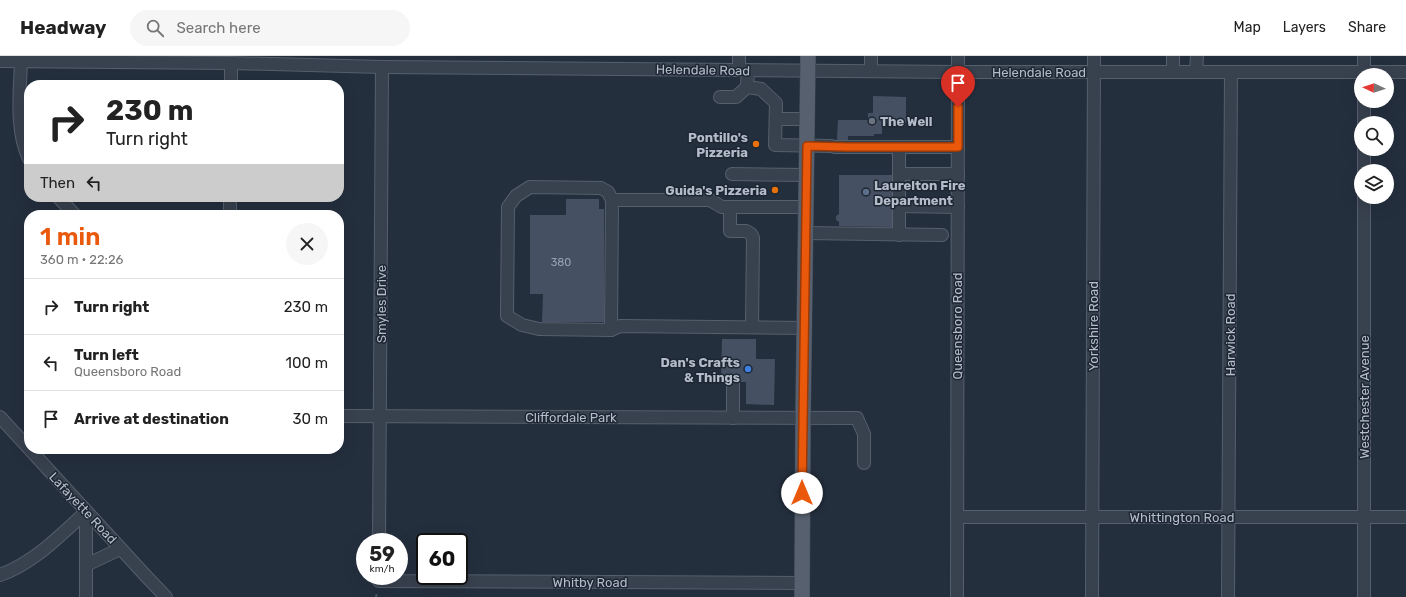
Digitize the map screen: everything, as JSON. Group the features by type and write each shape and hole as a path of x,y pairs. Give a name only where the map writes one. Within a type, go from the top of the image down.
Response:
{"main road":[{"path":"802,590 808,63"}],"street":[{"path":"739,56 748,87"},
{"path":"871,56 871,71"},
{"name":"Queensboro Road","path":"957,597 958,56"},
{"name":"Yorkshire Road","path":"1092,597 1094,56"},
{"path":"1172,72 1173,56"},
{"path":"1196,72 1197,56"},
{"path":"1364,56 1364,68"},
{"name":"Helendale Road","path":"0,61 231,63 382,67 413,62 743,70 808,63 871,71 1354,74"},
{"path":"21,61 20,124 24,148"},
{"path":"231,63 231,80"},
{"name":"Smyles Drive","path":"379,533 382,67"},
{"name":"Harwick Road","path":"1228,597 1231,72"},
{"name":"Helendale Road","path":"1394,73 1406,72"},
{"path":"720,97 736,97 748,87 761,89 776,103 775,145 836,147 958,147"},
{"path":"776,119 807,119"},
{"path":"899,147 900,235"},
{"path":"732,174 806,175"},
{"path":"899,174 958,174"},
{"path":"611,330 612,200 608,192 601,188 530,187 516,196 508,207 507,316 522,325 539,329 611,330 620,326 804,328"},
{"path":"612,200 710,200 722,207 806,207"},
{"path":"63,202 70,210"},
{"name":"Westchester Avenue","path":"1364,204 1364,597"},
{"path":"899,206 958,207"},
{"path":"730,207 730,231 746,231 751,234 752,238 752,327"},
{"path":"805,233 942,235"},
{"path":"733,383 733,418"},
{"name":"Cliffordale Park","path":"344,416 803,419 857,418 864,434 864,463"},
{"name":"Lafayette Road","path":"0,418 24,444"},
{"name":"Lafayette Road","path":"33,454 166,597"},
{"path":"86,512 86,597"},
{"path":"0,575 35,557 86,512"},
{"name":"Whittington Road","path":"957,517 1406,517"},
{"path":"86,565 120,549"},
{"name":"Whitby Road","path":"408,579 802,590"}],"building":[{"name":"The Well","path":"873,96 906,97 906,123 882,123 882,134 874,134 874,136 848,136 848,140 837,140 838,120 868,120 868,113 873,113"},
{"name":"Laurelton Fire Department","path":"839,175 892,175 892,227 839,226 836,216 839,214"},
{"path":"566,199 599,199 599,209 604,209 604,322 542,322 543,294 530,294 530,215 566,215"},
{"name":"Dan's Crafts & Things","path":"722,339 756,339 756,359 775,359 774,405 746,404 746,382 740,382 737,377 733,376 730,376 727,379 721,379"}],"place":[{"name":"The Well","path":"872,121"},
{"name":"Pontillo's Pizzeria","path":"756,144"},
{"name":"Guida's Pizzeria","path":"775,190"},
{"name":"Laurelton Fire Department","path":"866,192"},
{"name":"Dan's Crafts & Things","path":"748,369"}],"route":[{"path":"802,493 807,146 958,147 958,107"}]}
